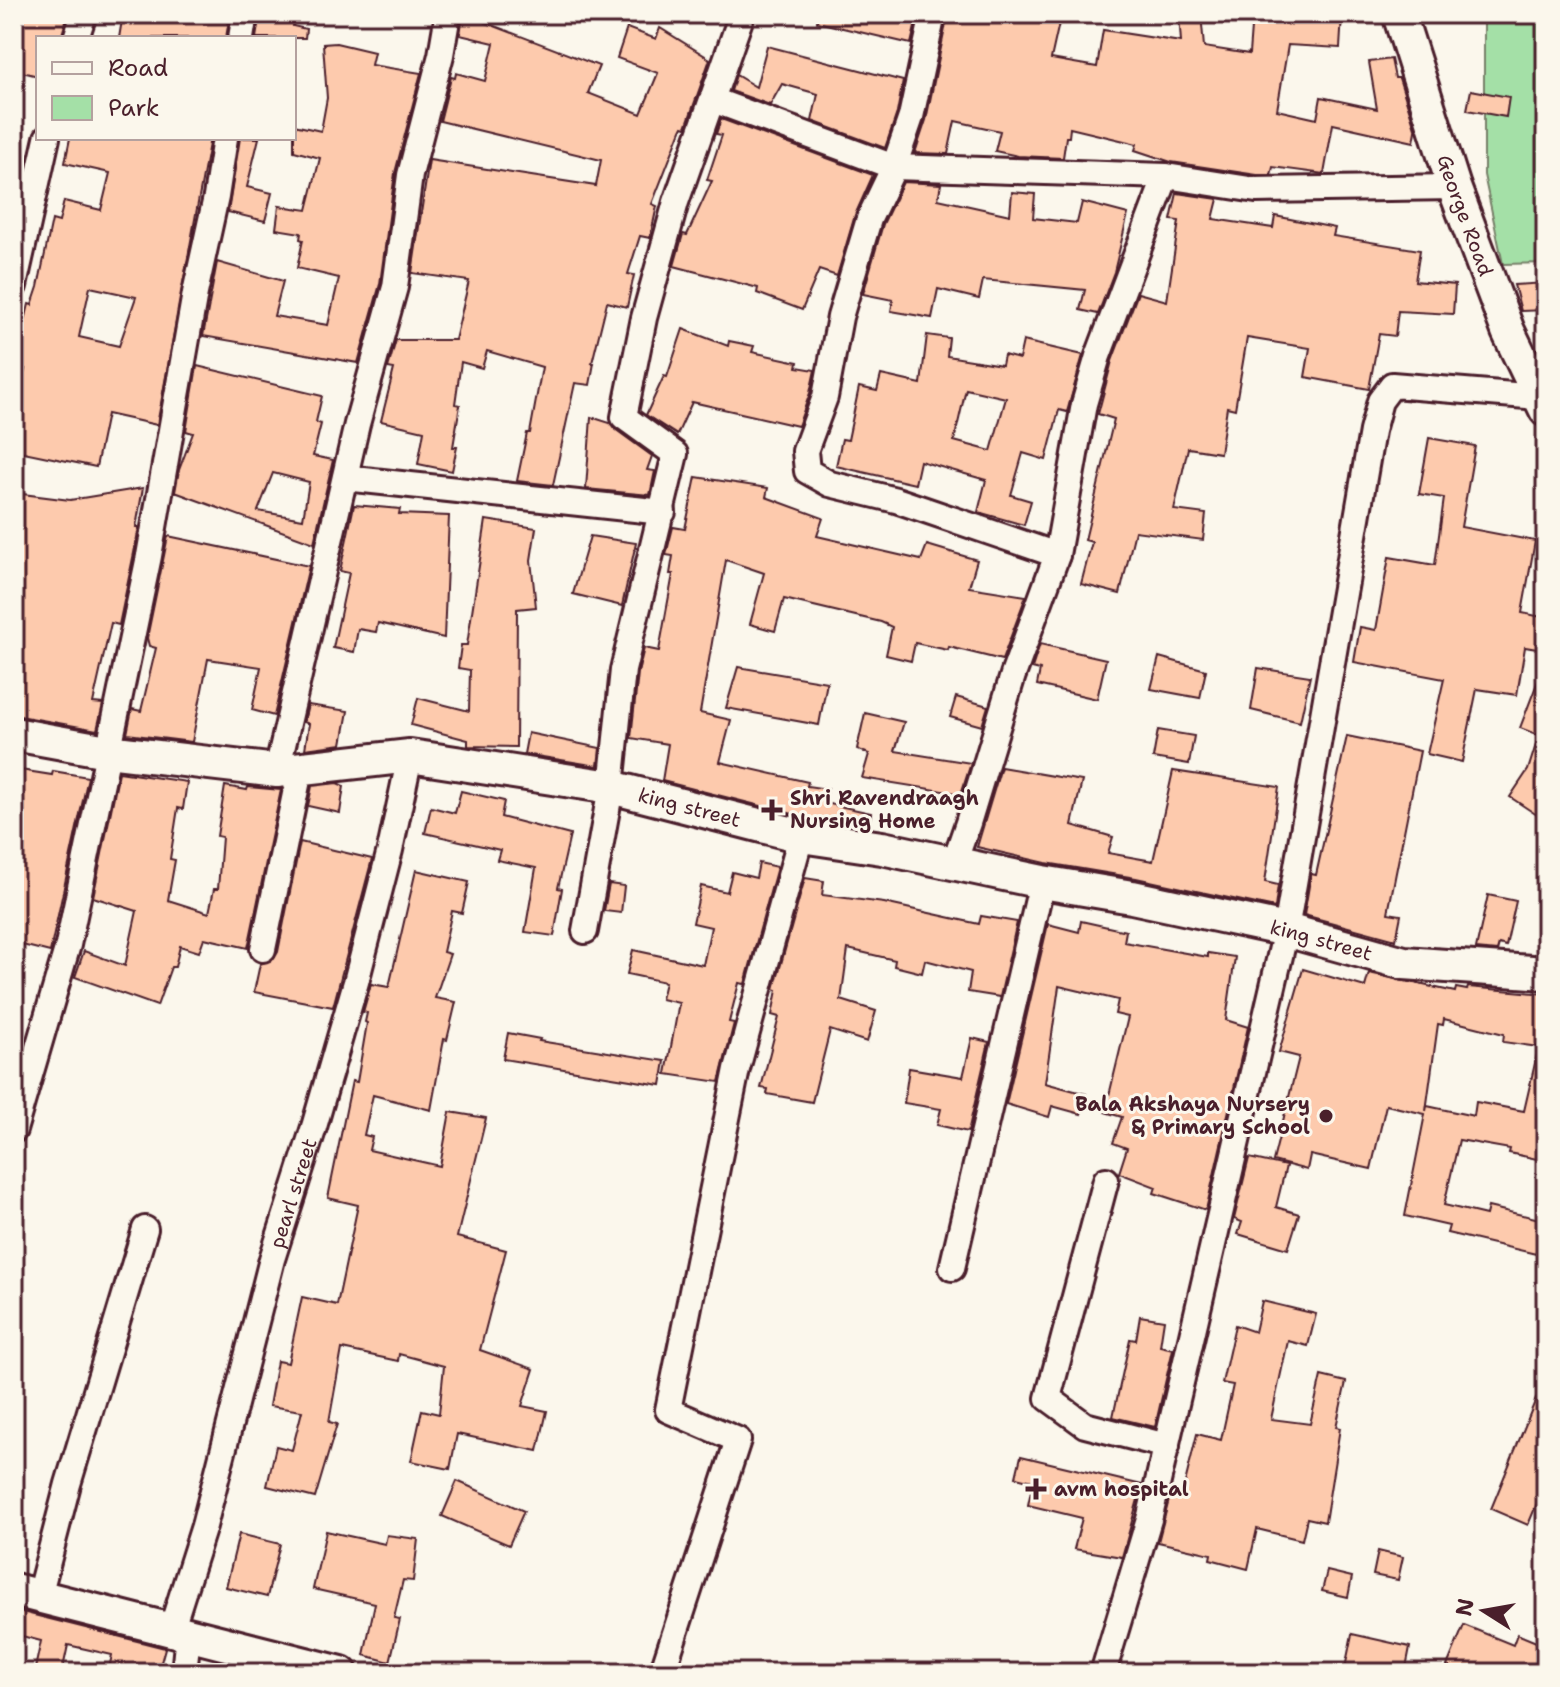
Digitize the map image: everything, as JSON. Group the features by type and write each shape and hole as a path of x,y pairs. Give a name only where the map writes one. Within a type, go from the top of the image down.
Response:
{"street":[{"path":"77,36 84,14"},
{"path":"241,36 245,14"},
{"path":"263,949 288,771 345,478 395,287 410,175 441,55 448,14"},
{"path":"585,931 611,787 623,670 675,454 624,417 648,304 676,202 742,14"},
{"path":"933,14 911,117 894,167 869,219 840,317 825,397 805,451 807,471 830,484 896,500 1057,555"},
{"name":"George Road","path":"1399,14 1454,187 1508,331 1542,404"},
{"path":"713,100 894,167 1166,176 1256,190 1454,187"},
{"path":"14,286 47,140"},
{"path":"14,1130 68,945 149,556 158,493 225,140"},
{"path":"954,863 1013,675 1057,555 1087,392 1098,356 1166,176"},
{"path":"1103,1673 1150,1516 1286,930 1380,401 1392,385 1542,404"},
{"path":"345,478 663,512"},
{"name":"king street","path":"14,734 107,751 288,771 410,756 611,787 801,836 882,848 1042,882 1132,897 1286,930 1404,963 1546,973"},
{"name":"pearl street","path":"184,1673 180,1632 204,1526 272,1259 356,982 410,756"},
{"path":"662,1673 738,1440 668,1410 737,1069 801,836"},
{"path":"952,1268 1042,882"},
{"path":"1106,1180 1048,1398 1085,1425 1167,1446"},
{"path":"145,1229 68,1484 27,1593 341,1673"}],"green space":[{"path":"1484,14 1546,14 1546,263 1503,264 1484,175"}],"building":[{"path":"14,14 68,14 62,36 36,36 36,76 14,70"},
{"path":"123,14 230,14 226,36 119,36"},
{"path":"267,14 295,14 293,26 306,29 305,38 256,36 259,19 266,20"},
{"path":"463,14 599,66 588,93 641,114 658,73 617,58 627,28 656,39 660,28 710,59 686,127 683,126 681,130 652,204 657,206 650,238 640,236 628,274 634,275 627,307 607,302 592,363 590,385 575,383 553,485 517,481 527,433 530,433 542,367 487,351 482,368 461,362 455,404 460,405 453,447 457,447 452,471 418,464 424,431 381,421 394,369 388,368 396,340 455,340 469,281 412,273 429,160 596,186 601,160 440,121 451,77 455,78 456,73 485,81 494,43 460,35"},
{"path":"818,14 918,14 911,44 817,22"},
{"path":"948,14 992,21 994,14 1061,14 1051,59 1097,67 1103,30 1181,42 1179,14 1201,14 1204,47 1249,54 1252,14 1342,15 1340,48 1288,45 1277,110 1317,119 1321,97 1377,109 1369,62 1391,59 1395,78 1399,78 1416,131 1414,142 1333,124 1324,174 1273,167 1271,175 1257,175 1171,162 1135,150 1137,144 1070,128 1063,158 1018,156 995,151 1000,131 955,121 948,154 915,153 926,120"},
{"path":"336,43 374,52 371,65 421,73 395,173 380,284 358,363 203,336 217,262 283,281 274,316 328,325 339,278 297,268 303,240 300,239 301,233 276,229 279,206 307,210 320,158 294,151 294,140 296,125 321,131 327,98 323,44"},
{"path":"767,46 903,81 897,113 885,148 812,121 818,94 782,84 770,105 731,91 736,75 756,87"},
{"path":"1471,90 1509,97 1506,117 1467,110"},
{"path":"721,119 873,175 855,215 837,276 819,270 802,310 757,293 758,288 674,266 683,234 687,235 712,181 707,180 722,135 716,134"},
{"path":"70,140 210,140 157,425 107,414 96,467 14,450 14,418 25,369 14,367 29,304 32,305 38,287 52,220 59,222 64,201 101,210 110,173 65,163","holes":["90,287 136,297 119,346 79,337"]},
{"path":"240,140 259,140 247,187 272,193 265,221 228,212"},
{"path":"903,182 941,184 938,199 1010,215 1012,192 1035,194 1033,218 1077,223 1082,202 1128,214 1114,272 1098,314 1080,310 1085,290 983,280 979,299 938,289 932,318 891,311 893,300 863,294 883,224"},
{"path":"1177,193 1218,199 1213,219 1273,228 1275,216 1335,228 1333,236 1420,250 1415,281 1455,285 1453,314 1398,311 1395,336 1379,334 1369,389 1305,377 1310,348 1247,338 1235,409 1227,407 1220,453 1188,448 1174,510 1206,514 1203,540 1135,531 1120,594 1081,584 1092,542 1085,540 1114,419 1098,414 1112,361 1138,293 1167,301 1179,221 1171,220"},
{"path":"1546,283 1546,310 1521,311 1514,285"},
{"path":"683,329 728,346 729,341 754,346 752,352 798,362 797,367 815,370 798,426 692,402 677,435 646,415 664,376 667,377"},
{"path":"927,335 949,338 947,356 1002,365 1004,355 1019,359 1023,341 1083,355 1067,412 1059,410 1046,460 1023,453 1011,495 1031,501 1024,525 978,512 986,480 920,461 915,484 836,466 842,439 848,440 859,387 877,391 881,375 921,384","holes":["966,389 1006,398 991,451 954,441"]},
{"path":"197,366 322,396 316,422 321,424 313,456 333,460 314,543 175,492 179,470 193,433 186,431","holes":["273,473 309,482 303,519 258,511"]},
{"path":"591,417 610,423 652,456 647,470 655,471 650,495 586,489"},
{"path":"1429,438 1475,446 1461,527 1535,541 1522,613 1542,617 1537,649 1525,647 1517,695 1477,689 1462,762 1427,754 1444,679 1354,662 1360,627 1376,630 1389,557 1435,565 1444,498 1419,494"},
{"path":"696,477 768,488 766,497 823,518 817,536 921,560 927,545 977,560 969,587 1026,596 1002,660 949,647 948,650 915,643 911,661 886,655 892,627 784,599 775,631 750,624 764,573 726,560 700,713 731,720 720,762 828,789 825,803 871,813 869,827 805,817 662,781 668,744 631,738 644,648 659,651 673,574 670,574 673,556 666,555 673,527 685,529"},
{"path":"143,488 136,527 139,527 119,625 111,623 93,703 103,704 97,730 14,715 14,493 70,500"},
{"path":"354,505 400,509 399,514 449,516 444,638 378,623 376,632 358,629 354,652 333,648 349,573 340,571"},
{"path":"486,520 536,528 531,560 536,607 517,609 516,747 468,746 468,740 411,725 418,698 469,711 470,670 458,668 461,645 467,645"},
{"path":"168,536 309,566 274,716 252,710 261,667 208,659 192,742 127,734 132,709 141,711 156,648 149,646 147,638"},
{"path":"590,536 636,543 622,606 573,594"},
{"path":"1040,644 1106,659 1097,699 1037,685 1040,670 1032,668"},
{"path":"1159,657 1206,670 1200,698 1151,689"},
{"path":"1544,665 1546,821 1510,797 1528,770 1539,735 1520,728"},
{"path":"738,667 827,682 819,725 726,708"},
{"path":"1258,668 1310,676 1300,722 1251,710"},
{"path":"956,697 988,706 982,726 950,717"},
{"path":"308,705 348,711 342,744 305,749 309,724 304,722"},
{"path":"865,713 904,722 895,751 971,763 961,794 862,778 869,754 857,749"},
{"path":"1158,730 1194,736 1189,764 1153,758"},
{"path":"528,733 600,748 598,766 524,754"},
{"path":"1347,736 1420,751 1388,913 1401,915 1396,940 1304,915 1311,874 1316,875"},
{"path":"1001,767 1082,781 1072,825 1113,837 1108,853 1153,861 1173,771 1279,787 1265,882 1278,885 1275,908 977,847"},
{"path":"14,769 88,777 50,952 14,943"},
{"path":"119,772 187,782 183,809 178,808 170,859 175,860 168,900 209,913 214,889 218,889 222,837 217,836 225,786 247,790 248,787 281,790 248,948 204,938 199,952 180,946 175,967 171,967 157,1006 75,977 84,951 125,966 137,911 93,897"},
{"path":"337,783 344,786 340,813 308,806 312,786"},
{"path":"461,791 504,801 501,817 570,835 558,888 562,889 554,936 525,932 536,868 497,860 500,850 425,833 431,807 455,813"},
{"path":"300,842 372,859 333,1007 254,992 260,964 274,959 278,952"},
{"path":"759,863 777,867 745,984 739,983 729,1022 734,1023 719,1082 666,1074 679,1003 661,999 665,982 627,974 633,950 703,965 711,927 693,923 701,886 727,892 732,872 756,878"},
{"path":"416,870 469,882 462,913 452,911 443,952 450,954 435,998 456,1002 447,1040 444,1039 431,1110 373,1095 364,1135 372,1137 369,1150 440,1166 450,1112 486,1118 457,1237 506,1250 480,1350 534,1369 522,1406 547,1411 538,1451 457,1434 450,1469 411,1461 422,1410 439,1414 444,1366 399,1354 398,1361 342,1349 329,1422 337,1424 315,1498 267,1486 276,1446 292,1450 302,1411 269,1406 277,1361 288,1363 302,1297 337,1305 358,1205 328,1198 352,1081 357,1082 367,1023 367,1013 363,1012 371,984 389,987"},
{"path":"805,878 824,881 822,895 884,903 979,924 981,916 1017,922 1000,997 968,992 971,972 925,960 922,973 894,966 895,960 848,949 841,1000 876,1011 867,1042 830,1030 812,1102 767,1094 768,1089 761,1088 779,1017 772,1015 777,990 774,989"},
{"path":"609,884 624,886 621,913 604,911"},
{"path":"1488,895 1516,901 1506,946 1499,944 1497,951 1476,949"},
{"path":"1081,921 1126,931 1124,942 1208,957 1208,953 1235,957 1226,1020 1248,1027 1206,1210 1154,1193 1156,1187 1119,1173 1127,1148 1113,1143 1122,1117 1105,1112 1128,1017 1115,1014 1118,1000 1059,986 1045,1083 1086,1094 1081,1114 1052,1106 1049,1117 1006,1104 1048,924 1079,932"},
{"path":"1303,969 1365,987 1369,973 1455,992 1456,988 1467,990 1468,987 1546,994 1546,1048 1503,1042 1504,1034 1444,1019 1443,1025 1438,1024 1426,1111 1427,1106 1474,1116 1476,1102 1524,1111 1538,1050 1546,1051 1546,1161 1509,1153 1510,1149 1459,1140 1444,1205 1486,1215 1488,1207 1544,1220 1536,1254 1447,1233 1449,1226 1405,1216 1425,1114 1386,1105 1371,1169 1310,1155 1307,1170 1273,1161 1299,1057 1279,1052"},
{"path":"508,1033 539,1041 665,1061 661,1085 503,1059"},
{"path":"972,1038 989,1042 968,1132 937,1125 941,1109 904,1103 909,1068 963,1077"},
{"path":"1249,1158 1286,1166 1276,1207 1299,1214 1288,1249 1238,1234 1242,1222 1234,1219"},
{"path":"1262,1301 1316,1314 1308,1346 1288,1341 1271,1419 1310,1424 1321,1376 1346,1382 1336,1427 1340,1428 1325,1522 1307,1518 1302,1540 1257,1529 1248,1569 1210,1559 1211,1554 1158,1542 1171,1492 1182,1495 1197,1434 1221,1440 1233,1385 1222,1383 1235,1325 1255,1332"},
{"path":"1140,1316 1164,1320 1160,1346 1173,1349 1155,1427 1113,1417 1130,1339 1136,1340"},
{"path":"1545,1377 1546,1482 1528,1525 1491,1509"},
{"path":"1021,1456 1142,1485 1122,1557 1074,1549 1082,1518 1028,1505 1033,1481 1016,1477"},
{"path":"457,1481 524,1511 509,1545 442,1516"},
{"path":"326,1531 385,1544 387,1535 418,1539 413,1581 403,1580 394,1618 400,1619 390,1662 364,1655 375,1603 313,1589"},
{"path":"239,1534 280,1544 267,1597 226,1587"},
{"path":"1378,1551 1403,1557 1398,1580 1373,1575"},
{"path":"1327,1571 1352,1577 1348,1597 1322,1591"},
{"path":"14,1610 165,1648 158,1673 108,1673 112,1655 68,1645 62,1673 34,1673 41,1641 14,1634"},
{"path":"1464,1625 1513,1645 1517,1634 1546,1646 1546,1673 1463,1673 1447,1666"},
{"path":"1352,1634 1410,1647 1405,1673 1344,1673"}],"place":[{"name":"Shri Ravendraagh Nursing Home","path":"772,810"},
{"name":"Bala Akshaya Nursery & Primary School","path":"1326,1116"},
{"name":"avm hospital","path":"1036,1489"}]}
